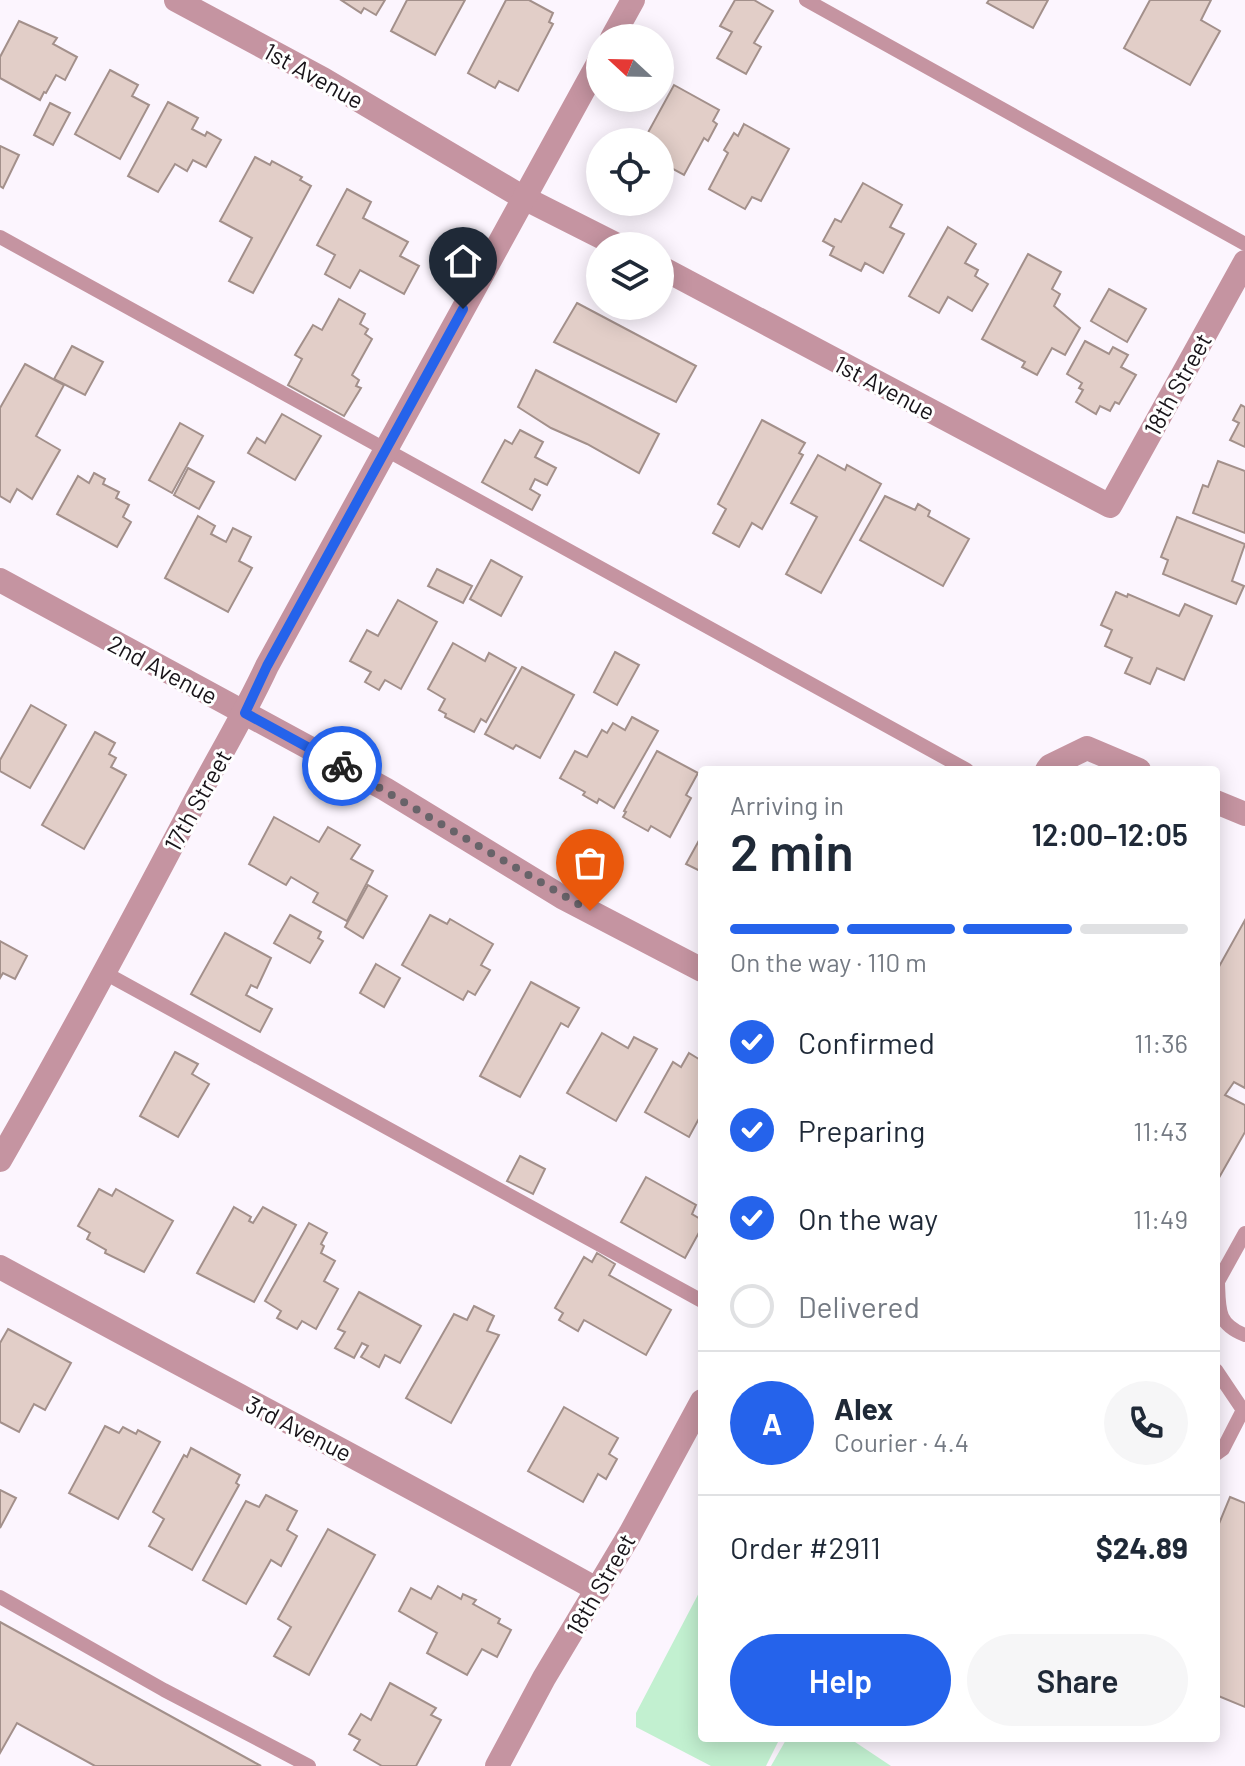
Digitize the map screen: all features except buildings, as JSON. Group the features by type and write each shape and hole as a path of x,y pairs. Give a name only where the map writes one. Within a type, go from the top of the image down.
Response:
{"street":[{"name":"1st Avenue","path":"176,0 323,79 524,198 591,232"},
{"path":"620,24 633,0"},
{"name":"17th Street","path":"0,1160 105,973 245,713 267,666 586,85"},
{"name":"18th Street","path":"1110,506 1245,262"},
{"name":"1st Avenue","path":"674,274 1110,506"},
{"name":"2nd Avenue","path":"0,580 385,789 562,897 698,968"},
{"path":"1050,766 1087,748 1130,766"},
{"path":"1220,804 1245,814"},
{"name":"3rd Avenue","path":"0,1267 420,1490 598,1590"},
{"name":"18th Street","path":"497,1766 698,1408"}],"lane":[{"path":"806,0 1245,244"},
{"path":"0,237 960,766"},
{"path":"105,973 698,1299"},
{"path":"1220,1279 1245,1233"},
{"path":"1220,1314 1230,1329 1245,1335"},
{"path":"1220,1375 1244,1408 1220,1451"},
{"path":"0,1597 164,1690 309,1766"}],"green space":[{"path":"698,1595 698,1742 778,1742 766,1766 711,1766 636,1727 636,1713"},
{"path":"785,1742 855,1742 891,1766 771,1766"}],"way so far":[{"path":"342,766 590,911"}],"route":[{"path":"342,766 245,713 267,666 463,309"}]}
